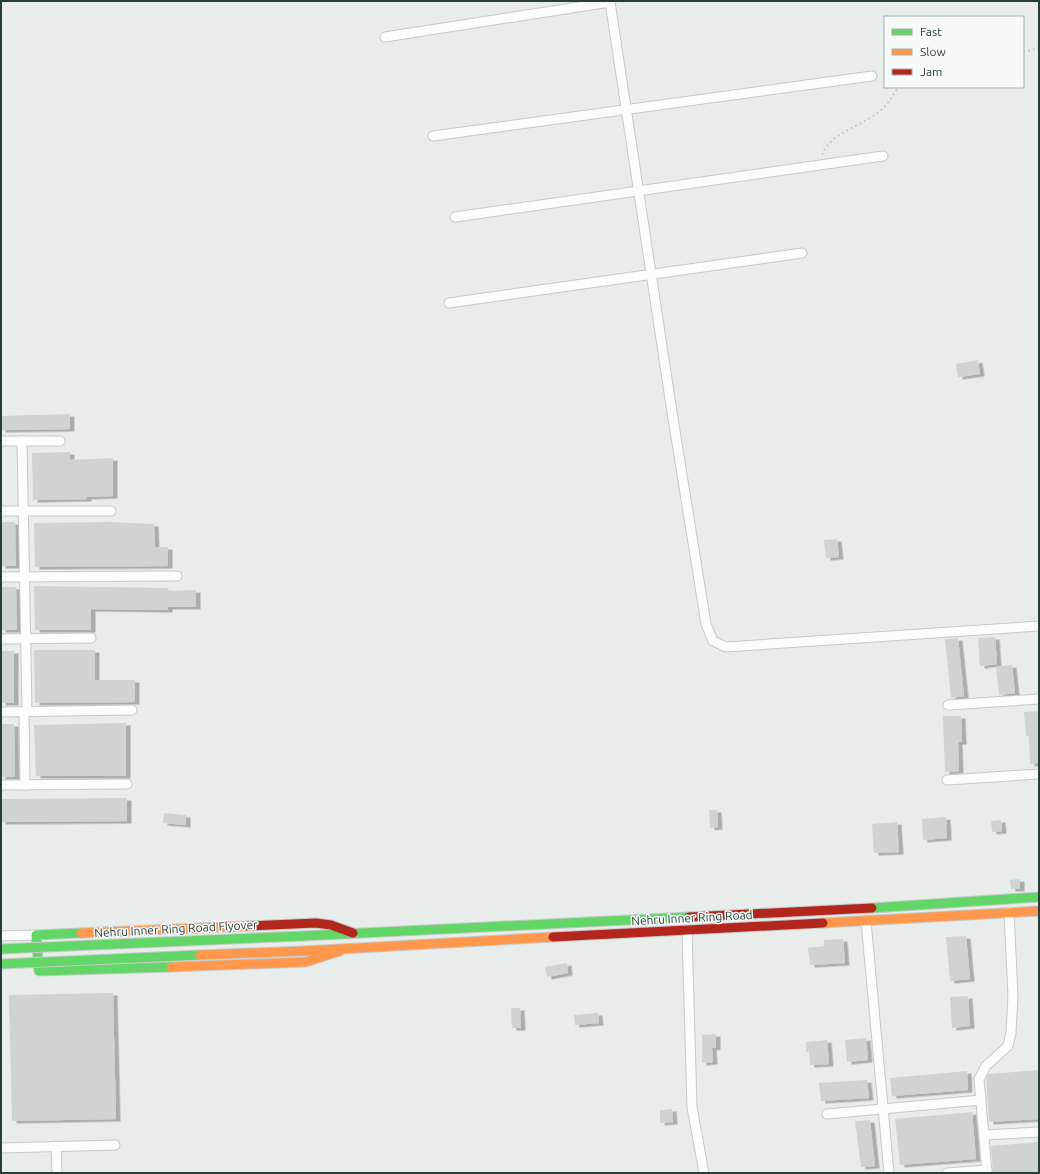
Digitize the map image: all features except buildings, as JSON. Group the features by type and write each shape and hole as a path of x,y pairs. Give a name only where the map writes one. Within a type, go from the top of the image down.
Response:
{"main road":[{"name":"Nehru Inner Ring Road","path":"353,933 934,905 1039,897"},
{"name":"Nehru Inner Ring Road","path":"347,948 1039,911"},
{"path":"347,948 305,962 43,972 39,971 36,935 316,923 331,925 353,933"},
{"path":"444,929 444,942"},
{"name":"Nehru Inner Ring Road Flyover","path":"1,949 353,933"},
{"path":"1,964 347,948"}],"street":[{"path":"385,37 610,2 706,624 713,641 726,647 1039,626"},
{"path":"433,136 872,76"},
{"path":"455,217 882,156"},
{"path":"449,303 802,253"},
{"path":"1,441 60,441"},
{"path":"22,441 25,785"},
{"path":"1,511 111,511"},
{"path":"1,577 177,576"},
{"path":"1,640 91,638"},
{"path":"948,705 1039,699"},
{"path":"1,712 132,710"},
{"path":"947,780 1039,774"},
{"path":"1,785 127,784"},
{"path":"947,1173 987,1171 979,1079 986,1066 1008,1046 1011,1032 1013,996 1010,912"},
{"path":"866,921 889,1173"},
{"path":"687,930 692,1107 704,1173"},
{"path":"1,936 36,935"},
{"path":"827,1114 981,1100"},
{"path":"984,1135 1039,1132"},
{"path":"1,1148 115,1145"},
{"path":"56,1146 57,1173"}],"path":[{"path":"1024,52 1039,48"},
{"path":"820,165 822,154 828,143 876,114 886,106 897,88"}],"traffic: fast":[{"path":"872,908 1039,897"},
{"path":"303,936 689,917"},
{"path":"81,933 36,935 39,971 171,967"},
{"path":"1,949 303,936"},
{"path":"1,964 200,955"}],"traffic: slow":[{"path":"823,923 1039,911"},
{"path":"81,933 248,926"},
{"path":"304,951 553,937"},
{"path":"200,955 304,951"},
{"path":"171,967 305,962 340,951"}],"traffic: jam":[{"path":"689,917 872,908"},
{"path":"248,926 316,923 331,925 353,933"},
{"path":"553,937 823,923"}]}
